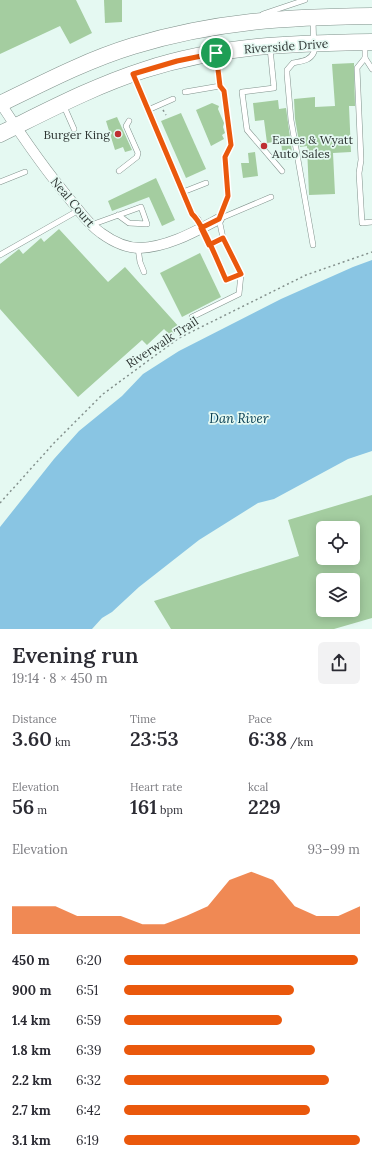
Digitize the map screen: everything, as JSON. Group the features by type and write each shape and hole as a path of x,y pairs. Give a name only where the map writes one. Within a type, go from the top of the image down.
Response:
{"main road":[{"path":"0,104 98,58 132,46 200,29 248,21 313,17 372,16"},
{"name":"Riverside Drive","path":"0,134 63,103 133,74 177,61 269,45 369,42"}],"street":[{"name":"Neal Court","path":"0,104 48,172 90,225 111,240 123,245 138,248 164,244 219,219"}],"lane":[{"path":"248,21 259,15 305,0"},
{"path":"313,17 314,43 312,56 305,61 293,63 287,70 291,120 313,245"},
{"path":"369,42 366,58 358,68 361,160 359,173 362,223 372,222"},
{"path":"269,45 274,88 242,92 247,130 282,171"},
{"path":"192,317 239,294 241,274 223,238 219,219 228,196 225,157 231,145 224,91 220,86 216,53"},
{"path":"366,58 372,69"},
{"path":"133,74 192,214 198,219 226,280 241,274"},
{"path":"185,92 220,86"},
{"path":"148,110 174,99"},
{"path":"63,103 74,129"},
{"path":"119,171 137,157 138,153 126,126 129,121"},
{"path":"0,182 25,172"},
{"path":"183,192 206,182"},
{"path":"219,219 271,197"},
{"path":"90,225 118,215 141,207 147,224 129,223 118,215"},
{"path":"0,255 79,210"},
{"path":"209,245 223,238"},
{"path":"138,248 140,262 144,272"}],"path":[{"name":"Riverwalk Trail","path":"0,503 36,465 54,443 103,394 179,338 306,275 372,252"}],"water":[{"name":"Dan River","path":"372,260 372,451 348,459 274,499 258,503 199,540 139,587 112,612 102,618 92,629 0,629 0,527 54,459 79,431 122,396 143,374 179,351 281,299"}],"building":[{"path":"0,0 76,0 92,33 70,44 60,26 0,54"},
{"path":"104,0 122,0 122,22 105,23"},
{"path":"354,63 355,106 349,106 351,152 333,153 335,194 309,195 307,146 300,147 295,119 294,99 315,97 315,107 335,106 332,64"},
{"path":"278,100 279,109 286,108 293,159 283,160 281,141 267,143 264,120 255,121 253,103"},
{"path":"212,103 219,106 218,109 224,123 223,127 225,133 222,135 224,139 211,146 196,110"},
{"path":"181,113 206,169 186,178 161,121"},
{"path":"117,117 132,150 125,152 123,147 115,150 106,121"},
{"path":"255,152 258,176 243,178 241,163 249,163 248,153"},
{"path":"156,178 175,220 162,226 149,197 112,211 108,201"},
{"path":"59,229 108,282 125,267 180,328 171,336 164,329 147,345 142,340 78,397 0,309 0,264 19,249 23,254 41,238 44,242"},
{"path":"200,253 221,297 182,317 160,273"},
{"path":"372,495 372,618 334,629 171,629 154,601 299,556 288,520"}],"place":[{"name":"Burger King","path":"118,134"},
{"name":"Eanes & Wyatt Auto Sales","path":"264,146"}],"route":[{"path":"216,53 177,61 133,74 192,214 198,219 201,228 209,245 226,280 241,274 223,238 209,245 201,228 219,219 228,196 225,157 231,145 224,91 220,86 216,53"}]}
